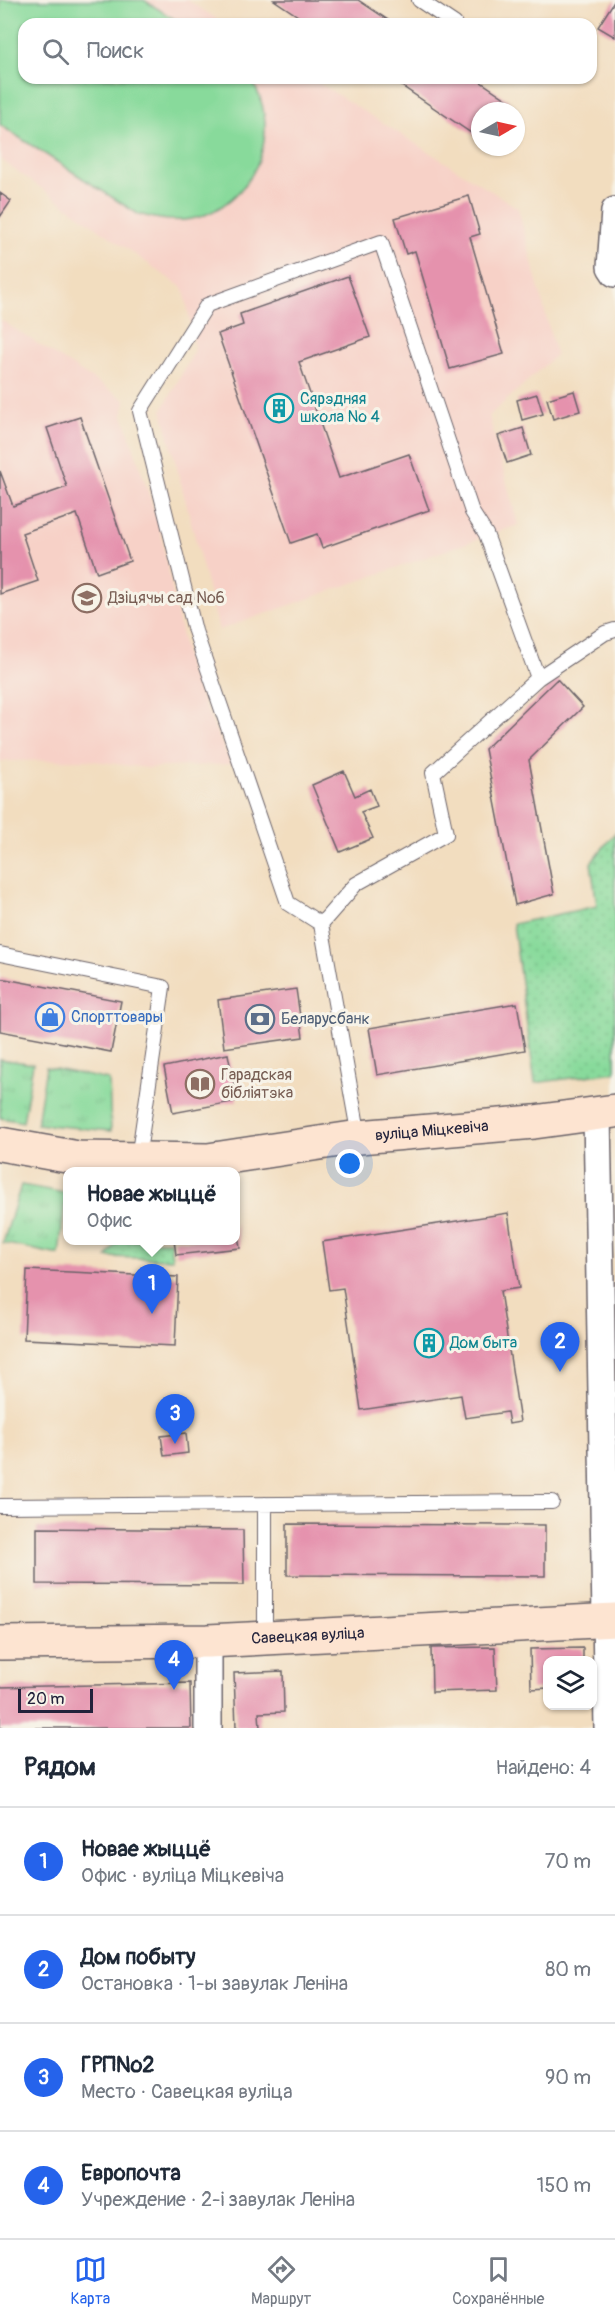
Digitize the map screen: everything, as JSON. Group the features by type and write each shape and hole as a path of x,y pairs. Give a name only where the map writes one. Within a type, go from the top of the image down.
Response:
{"street":[{"path":"615,211 611,267 615,273"},
{"path":"606,1113 610,1620 608,1728"},
{"name":"вуліца Міцкевіча","path":"0,1144 78,1158 208,1160 359,1137 606,1113"},
{"name":"Савецкая вуліца","path":"0,1643 208,1641 610,1620"},
{"path":"208,1641 208,1728"}],"lane":[{"path":"419,0 446,18"},
{"path":"359,1137 321,924 288,903 195,631 140,411 207,305 381,242 472,512 486,534 538,678"},
{"path":"321,924 356,884 446,834 433,773 538,678 605,633 615,630"},
{"path":"0,954 163,987 138,1159"},
{"path":"0,1506 552,1502"},
{"path":"265,1504 265,1638"}],"shaded area":[{"path":"0,0 187,0 216,18 18,18 18,84 321,84 518,208 556,355 489,416 518,525 219,630 162,410 195,350 184,289 0,159"},
{"name":"Дзіцячы сад №6","path":"1,320 125,400 123,415 159,525 189,671 231,764 147,768 86,760 0,761"}],"green space":[{"path":"0,0 144,0 172,18 18,18 18,84 253,84 260,97 265,137 252,175 224,205 197,218 172,220 138,214 0,125"},
{"path":"615,833 615,1072 535,1083 513,924 597,906 591,863"},
{"path":"0,1059 33,1064 23,1122 0,1118"},
{"path":"46,1067 109,1080 111,1131 37,1124"},
{"path":"21,1185 63,1192 59,1255 3,1243"},
{"path":"115,1245 170,1245 172,1259 107,1257"}],"building":[{"path":"274,0 358,0 385,18 301,18"},
{"path":"615,0 615,37 598,27"},
{"path":"399,84 484,84 509,101 471,102 471,133"},
{"path":"0,193 11,201 0,217"},
{"path":"469,196 480,234 470,237 504,354 450,369 415,251 406,254 395,218"},
{"name":"Сярэдняя школа № 4","path":"348,276 370,337 299,362 339,478 409,454 429,510 322,548 317,534 291,543 218,334 243,325 240,314"},
{"path":"574,391 580,411 553,419 547,399"},
{"path":"537,394 543,414 522,420 517,400"},
{"path":"80,417 130,561 97,573 77,514 22,533 38,581 0,594 0,471 13,506 67,487 47,428"},
{"path":"523,428 531,455 507,463 498,436"},
{"path":"557,679 583,707 529,760 554,894 515,905 485,749"},
{"path":"344,771 355,796 370,789 377,806 361,812 373,838 340,852 312,785"},
{"path":"0,978 121,1001 111,1052 0,1031"},
{"name":"Беларусбанк","path":"296,989 303,1037 224,1048 218,1000"},
{"path":"517,1003 525,1050 377,1075 369,1028"},
{"name":"Гарадская бібліятэка","path":"228,1054 237,1101 173,1113 164,1067"},
{"name":"Дом быта","path":"508,1213 519,1288 500,1291 520,1422 509,1424 507,1412 465,1418 461,1395 361,1410 343,1288 329,1290 322,1242"},
{"path":"175,1245 240,1245 240,1248 176,1255"},
{"path":"27,1270 178,1277 175,1346 24,1339"},
{"path":"186,1433 188,1453 164,1456 161,1436"},
{"path":"287,1524 545,1525 545,1576 287,1575"},
{"path":"37,1528 243,1530 244,1585 37,1584"},
{"path":"495,1647 497,1690 432,1692 431,1648"},
{"path":"583,1648 583,1656 543,1656 543,1688 531,1689 530,1649"},
{"path":"283,1671 284,1712 259,1713 260,1728 236,1728 234,1673"},
{"path":"190,1683 191,1728 0,1728 0,1687"}],"place":[{"name":"Сярэдняя школа № 4","path":"279,408"},
{"name":"Дзіцячы сад №6","path":"87,598"},
{"name":"Спорттовары","path":"50,1017"},
{"name":"Беларусбанк","path":"260,1019"},
{"name":"Гарадская бібліятэка","path":"200,1084"},
{"name":"Новае жыццё","path":"152,1314"},
{"name":"Дом быта","path":"429,1343"},
{"name":"Дом побыту","path":"560,1372"},
{"name":"ГРП№2","path":"175,1444"},
{"name":"Европочта","path":"174,1690"}]}
